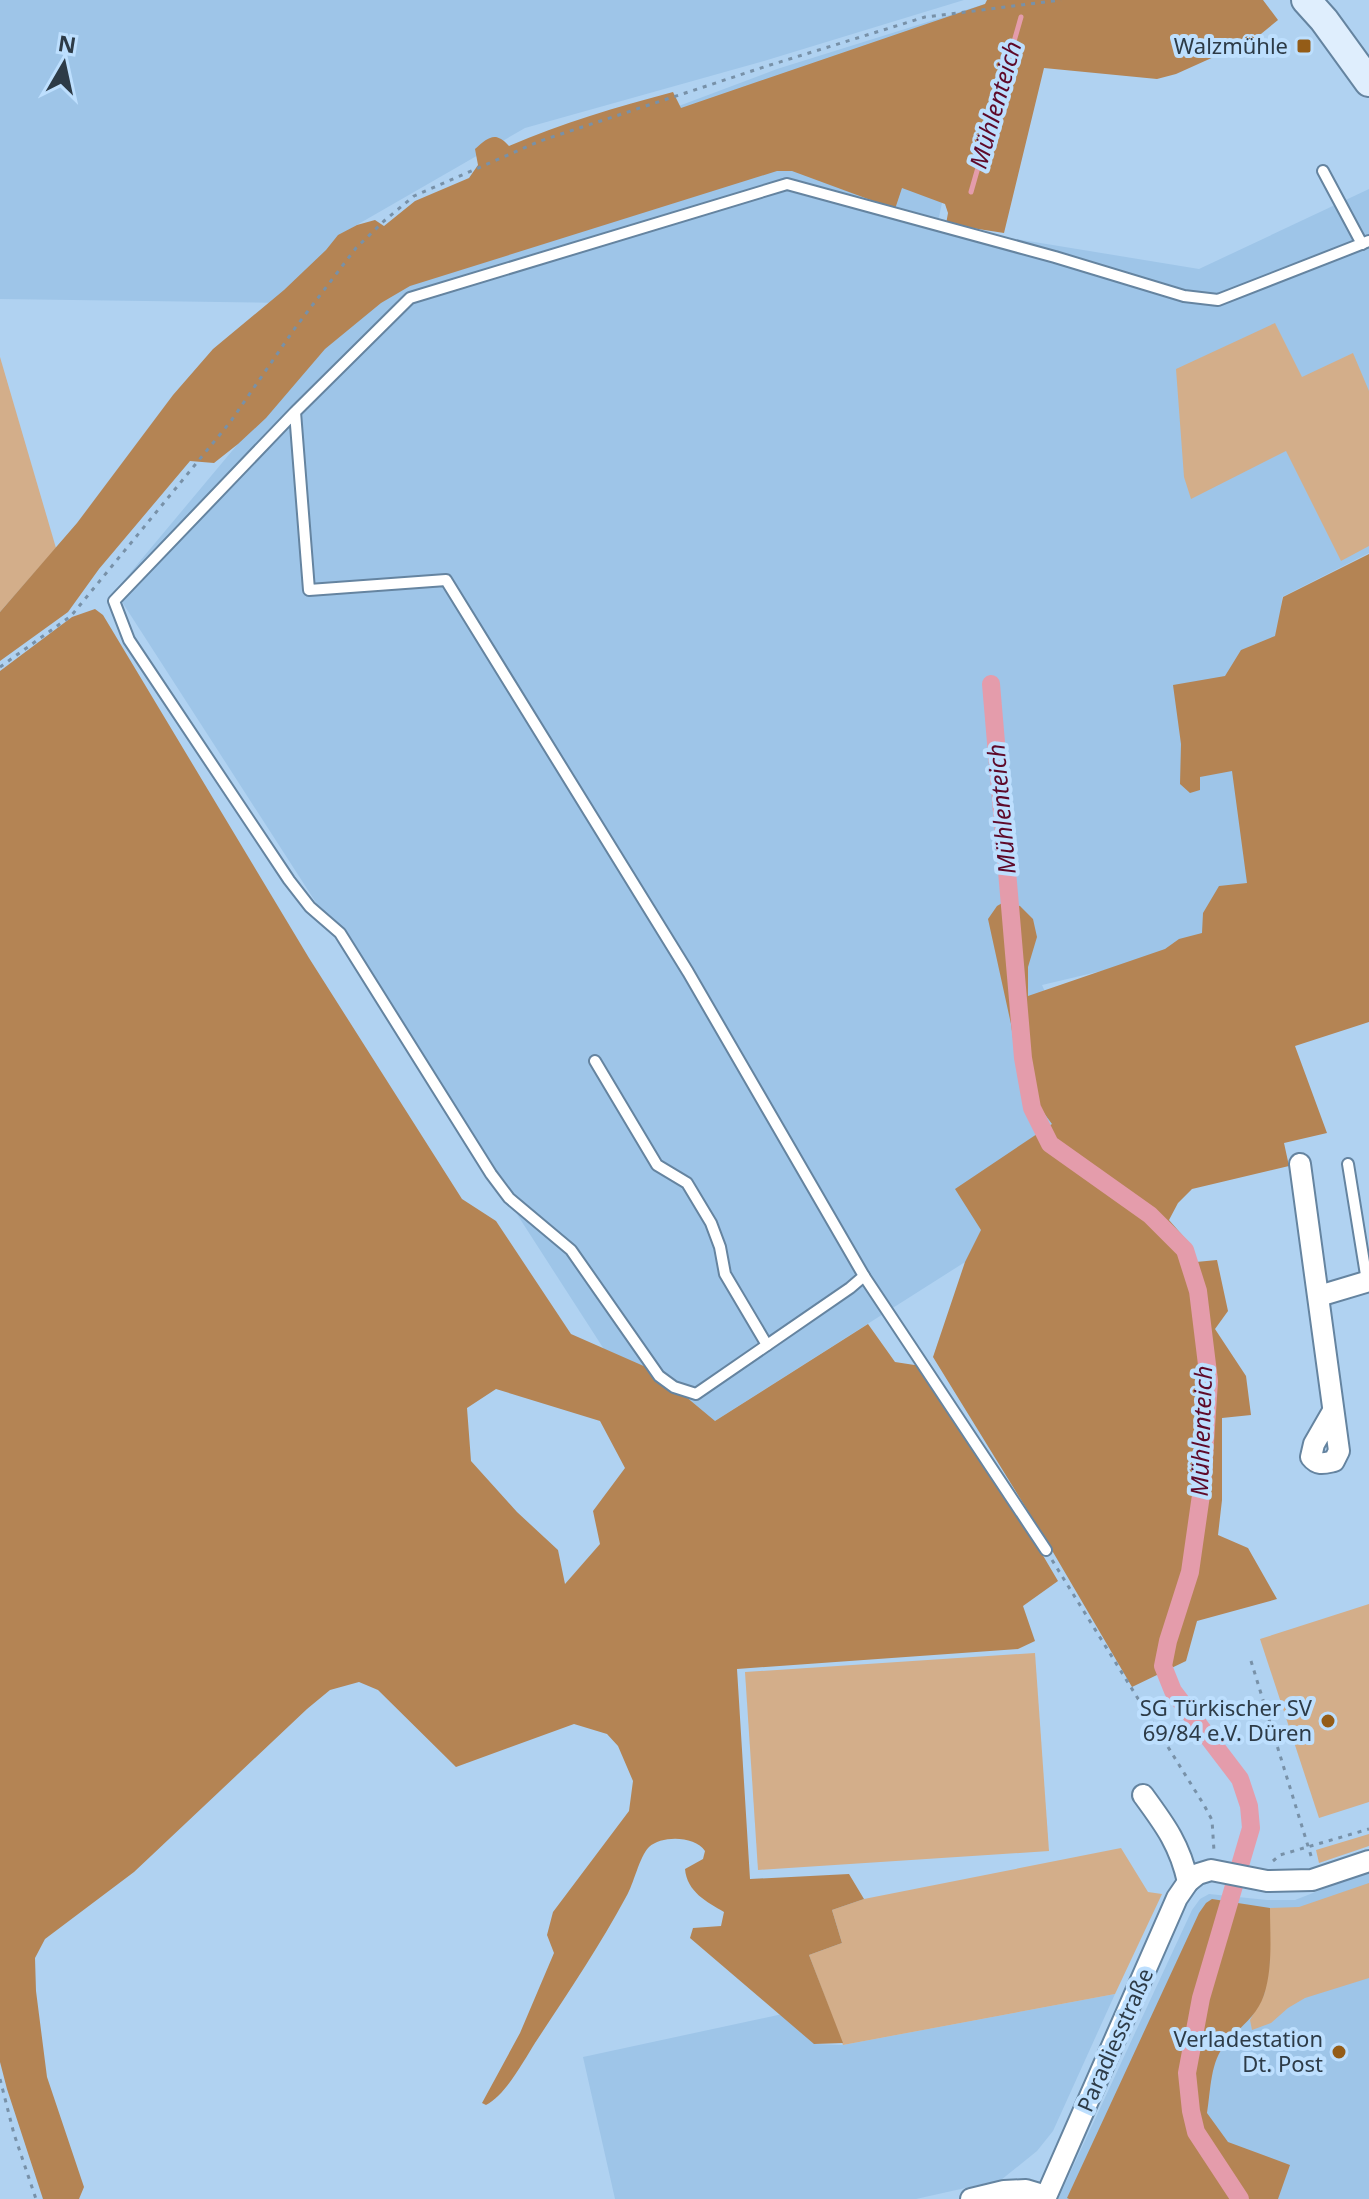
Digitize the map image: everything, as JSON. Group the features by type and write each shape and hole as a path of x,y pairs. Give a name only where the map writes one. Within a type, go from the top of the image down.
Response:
{"street":[{"path":"1306,0 1369,82"},
{"path":"1300,1164 1333,1411"},
{"path":"1319,1296 1368,1281"},
{"path":"1143,1795 1170,1830 1183,1858 1188,1882 1198,1874 1216,1871 1285,1882 1319,1878 1369,1861"},
{"name":"Paradiesstraße","path":"1046,2198 1177,1898 1188,1882"},
{"path":"971,2199 1004,2191 1026,2190 1046,2198"}],"lane":[{"path":"864,1276 696,1394 674,1387 659,1376 571,1250 509,1198 491,1174 340,933 310,907 289,880 129,640 114,601 295,412 410,298 787,184 1055,257 1184,296 1218,300 1365,243 1323,171"},
{"path":"295,412 309,590 446,580 688,972 864,1276 1046,1550"},
{"path":"595,1061 657,1165 687,1183 711,1223 725,1274 767,1345"},
{"path":"1348,1164 1368,1281"}],"path":[{"path":"0,667 71,616 231,421 295,328 356,248 414,196 540,141 925,17 1061,0"},
{"path":"1046,1550 1212,1820 1216,1871"},
{"path":"1251,1661 1319,1878"},
{"path":"1258,1879 1264,1867 1280,1855 1369,1829"},
{"path":"0,2079 36,2199"}],"shaded area":[{"path":"0,0 964,0 764,61 525,128 348,230 290,303 0,299"},
{"path":"987,0 1263,0 1278,20 1256,38 1176,74 1157,79 1044,68 1004,233 946,224 948,213 945,204 902,188 895,209 792,171 777,171 410,286 381,303 325,349 266,418 238,444 214,463 190,461 99,569 68,612 0,661 0,612 77,523 173,395 213,349 284,290 338,235 375,220 384,226 415,201 469,178 478,165 475,149 492,137 500,138 509,146 590,116 673,92 681,108 985,4"},
{"path":"985,4 937,226 1199,269 1369,189 1369,553 1282,597 1258,934 1042,985 1121,1163 669,1450 115,591 247,433 362,263 543,157 777,69"},
{"path":"1275,323 1302,377 1353,353 1369,391 1369,546 1341,561 1286,451 1191,499 1184,477 1176,369"},
{"path":"0,357 56,548 0,612"},
{"path":"1369,554 1369,1022 1295,1046 1327,1133 1284,1143 1289,1166 1192,1189 1178,1203 1169,1220 1191,1245 1196,1262 1217,1260 1228,1311 1215,1329 1246,1376 1251,1415 1222,1418 1222,1500 1218,1535 1248,1548 1277,1599 1197,1621 1186,1661 1132,1687 933,1357 965,1262 981,1230 955,1189 1052,1124 1020,1088 1011,1024 988,919 1004,902 1020,906 1033,919 1037,937 1028,967 1028,996 1165,949 1179,939 1202,933 1203,913 1219,886 1247,883 1232,771 1200,777 1200,790 1190,793 1180,784 1181,744 1173,685 1225,676 1241,650 1275,636 1283,597"},
{"path":"95,609 103,615 309,958 462,1199 496,1221 571,1334 655,1371 715,1421 868,1324 895,1362 921,1366 929,1362 1058,1581 1023,1606 1035,1641 1018,1649 737,1669 750,1879 849,1874 864,1899 832,1910 842,1943 809,1955 843,2043 814,2044 690,1938 693,1928 721,1926 724,1912 699,1895 687,1877 685,1869 703,1859 705,1851 694,1842 662,1840 645,1851 616,1916 519,2069 493,2101 486,2105 482,2103 520,2033 554,1953 547,1935 553,1912 629,1811 633,1781 618,1746 607,1734 574,1724 456,1767 378,1690 359,1682 330,1690 134,1872 45,1939 35,1958 47,2077 84,2187 79,2199 43,2199 0,2062 0,671 72,617","holes":["496,1389 600,1421 625,1468 593,1511 600,1544 565,1584 558,1550 517,1512 471,1461 467,1408"]},
{"name":"SG Türkischer SV 69/84 e.V. Düren","path":"1369,1604 1369,1802 1319,1818 1260,1639"},
{"path":"1035,1653 1049,1851 758,1870 745,1672"},
{"path":"1369,1834 1369,1846 1319,1863 1316,1850"},
{"path":"1121,1848 1148,1892 1162,1894 1115,1994 843,2045 809,1955 842,1943 832,1910 864,1899"},
{"path":"1369,1871 1369,2199 1058,2199 1192,1910 1200,1899 1209,1894 1295,1900"},
{"path":"1369,1883 1369,1978 1305,1998 1271,2023 1252,2030 1250,2020 1264,1995 1270,1960 1270,1908 1299,1907"},
{"path":"1212,1899 1270,1908 1270,1963 1264,1995 1253,2015 1221,2050 1212,2076 1207,2113 1228,2142 1290,2165 1278,2199 1069,2199 1199,1913"},
{"path":"1115,1994 1053,2131 1037,2151 1001,2180 916,2199 615,2199 583,2057 801,2010 814,2044 843,2045"}],"waterway":[{"name":"Mühlenteich","path":"971,192 1021,17"},
{"name":"Mühlenteich","path":"991,684 1023,1058 1032,1108 1050,1144 1150,1215 1185,1250 1198,1291 1209,1381 1202,1488 1190,1572 1163,1666 1173,1691 1240,1779 1249,1806 1251,1828 1201,1998 1187,2073 1196,2132 1240,2199"}],"place":[{"name":"Walzmühle","path":"1304,46"},
{"name":"SG Türkischer SV 69/84 e.V. Düren","path":"1328,1721"},
{"name":"Verladestation Dt. Post","path":"1339,2052"}]}
